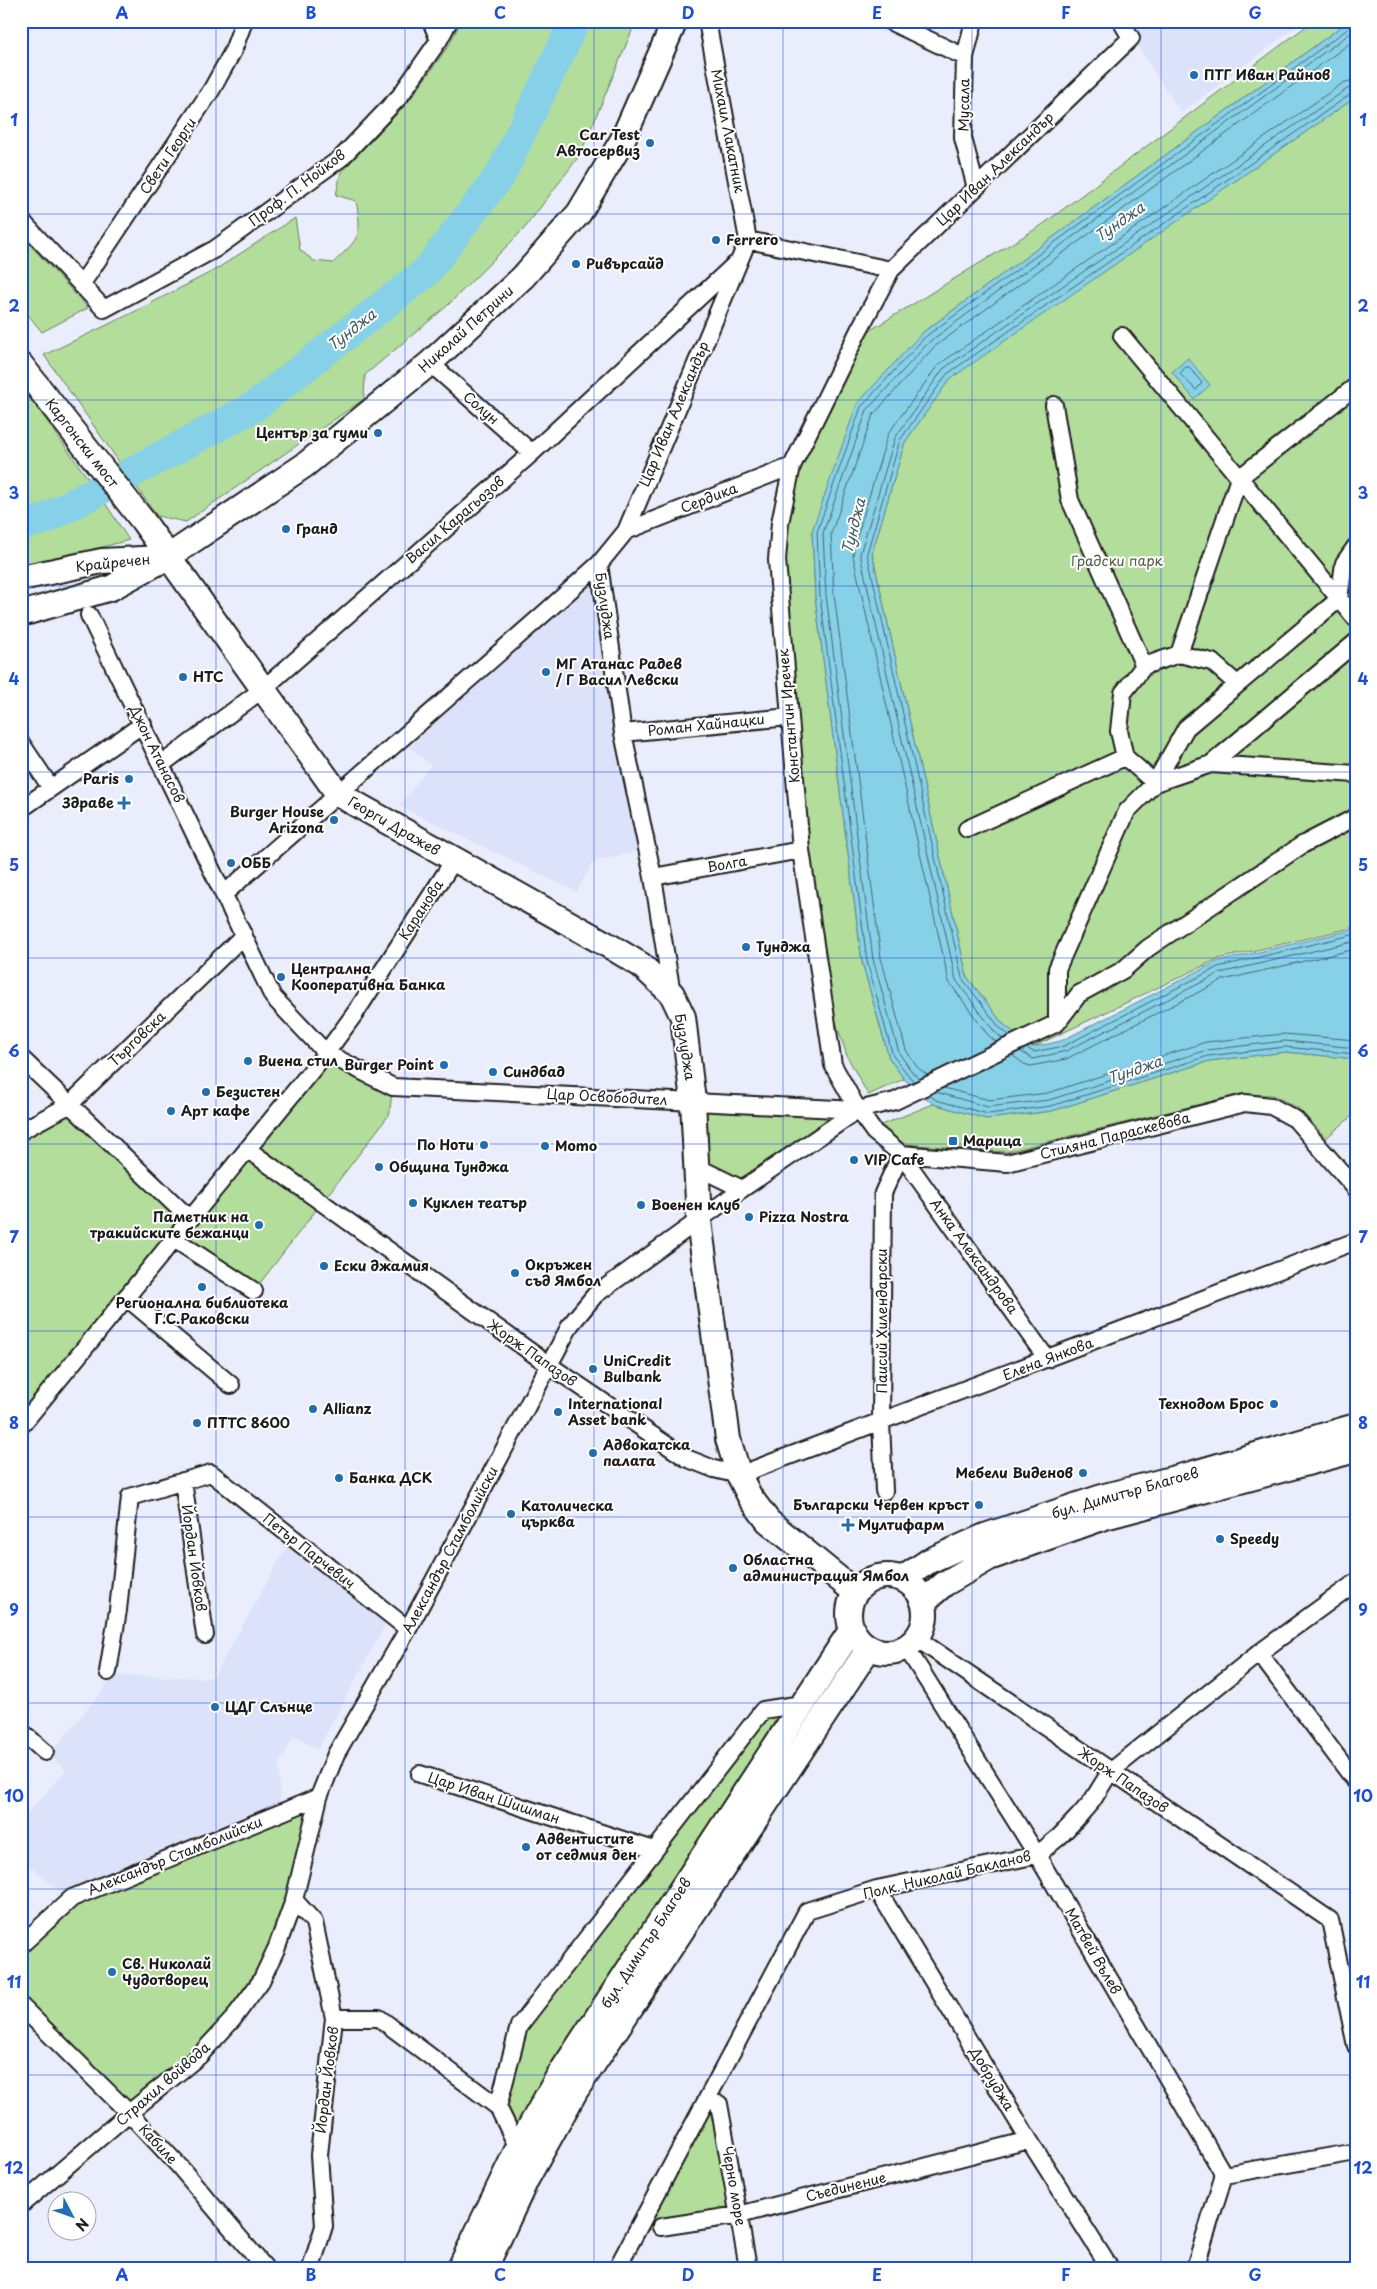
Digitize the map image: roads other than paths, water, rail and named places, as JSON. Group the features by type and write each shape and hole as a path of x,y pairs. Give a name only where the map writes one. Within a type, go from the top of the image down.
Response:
{"main road":[{"name":"Николай Петрини","path":"168,558 305,465 430,363 523,277 579,212 622,141 675,21"},
{"name":"Каргонски мост","path":"21,365 143,521 168,558"},
{"name":"Крайречен","path":"21,578 102,561 168,558"},
{"name":"Крайречен","path":"21,614 111,588 168,558"},
{"name":"Георги Дражев","path":"168,558 338,794 641,965 672,994"},
{"name":"Бузлуджа","path":"672,994 683,1017 693,1101 699,1221 728,1440 739,1475"},
{"name":"бул. Димитър Благоев","path":"902,1578 929,1561 994,1532 1105,1496 1191,1474 1356,1426"},
{"name":"бул. Димитър Благоев","path":"923,1602 944,1584 989,1558 1105,1516 1356,1450"},
{"path":"739,1475 750,1497 768,1521 855,1592"},
{"path":"876,1577 902,1578 919,1592 925,1615 923,1627 911,1643 894,1652 881,1652 869,1648 858,1640 852,1630 848,1617 850,1604 855,1592 864,1583 876,1577"},
{"name":"бул. Димитър Благоев","path":"460,2268 518,2148 558,2077 852,1630"},
{"name":"бул. Димитър Благоев","path":"485,2268 526,2180 576,2090 869,1648"}],"street":[{"name":"Свети Георги","path":"81,285 212,89 233,51 244,21"},
{"path":"431,21 439,40"},
{"name":"Проф. П. Нойков","path":"81,285 104,309 215,249 341,158 400,96 439,40 449,21"},
{"name":"Михаил Лакатник","path":"707,21 748,240"},
{"path":"889,21 965,58"},
{"name":"Мусала","path":"974,21 965,58 963,138 976,188"},
{"name":"Цар Иван Александър","path":"859,330 891,270 1131,38 1121,21"},
{"path":"21,220 81,285"},
{"path":"748,240 891,270"},
{"name":"Цар Иван Александър","path":"224,894 599,564 626,530 748,240"},
{"name":"Васил Карагьозов","path":"162,764 263,689 532,453 738,262"},
{"name":"Константин Иречек","path":"858,1110 833,1065 801,850 777,560 780,523 792,466 859,330"},
{"path":"1122,336 1356,619"},
{"name":"Солун","path":"430,363 532,453"},
{"path":"1179,654 1240,478 1356,386"},
{"path":"1054,405 1070,500 1144,666"},
{"name":"Сердика","path":"626,530 792,466"},
{"path":"1056,1023 1057,969 1126,811 1155,783 1186,728 1339,599 1344,563 1356,546"},
{"name":"Бузлуджа","path":"599,564 623,734 653,877 672,994"},
{"name":"Джон Атанасов","path":"89,615 244,935"},
{"path":"1155,783 1211,764 1356,642"},
{"path":"1155,783 1125,757 1119,732 1123,693 1144,666 1179,654 1212,662 1237,684"},
{"name":"Роман Хайнацки","path":"623,734 789,717"},
{"path":"21,809 143,724"},
{"path":"21,743 51,788"},
{"path":"967,829 1125,757"},
{"path":"1211,764 1356,774"},
{"path":"1056,1023 1079,994 1123,970 1148,948 1302,845 1356,817"},
{"name":"Волга","path":"653,877 801,850"},
{"name":"Каранова","path":"21,1426 326,1053 356,1012 454,860"},
{"name":"Цар Освободител","path":"244,935 273,997 326,1053 393,1087 858,1110 895,1101 1056,1023"},
{"name":"Търговска","path":"21,1131 69,1105 244,935"},
{"path":"21,1058 190,1219"},
{"name":"Стиляна Параскевова","path":"901,1154 1007,1163 1245,1103 1271,1106 1295,1119 1356,1189"},
{"path":"858,1110 874,1132 901,1154"},
{"name":"Александър Стамболийски","path":"21,1945 72,1898 319,1797 336,1754 408,1629 571,1324 595,1295 742,1188 858,1110"},
{"name":"Жорж Папазов","path":"247,1149 549,1365 686,1458 714,1469 739,1475"},
{"name":"Анка Александрова","path":"901,1154 1047,1359"},
{"name":"Паисий Хилендарски","path":"884,1492 881,1422 883,1193 901,1154"},
{"path":"695,1166 742,1188"},
{"path":"174,1239 254,1291"},
{"name":"Елена Янкова","path":"739,1475 1356,1241"},
{"path":"126,1297 231,1384"},
{"name":"Петър Парчевич","path":"183,1480 211,1473 408,1629"},
{"path":"108,1672 118,1610 130,1496 183,1480"},
{"name":"Йордан Йовков","path":"183,1480 205,1636"},
{"name":"Полк. Николай Бакланов","path":"617,2268 807,1911 877,1889 1037,1854 1060,1836 1078,1817 1092,1801 1110,1772 1259,1653 1356,1582"},
{"name":"Жорж Папазов","path":"911,1643 1110,1772 1330,1920 1356,2046"},
{"name":"Матвей Вълев","path":"911,1643 1224,2174"},
{"path":"1259,1653 1356,1782"},
{"path":"498,2107 519,2026 763,1710 802,1704"},
{"path":"21,1731 45,1752"},
{"name":"Цар Иван Шишман","path":"420,1774 654,1850"},
{"name":"Страхил войвода","path":"21,2205 199,2056 233,2019 260,1981 277,1947 294,1900 319,1797"},
{"name":"Добруджа","path":"877,1889 1029,2140 1110,2268"},
{"name":"Йордан Йовков","path":"294,1900 314,1922 334,2018 319,2155 324,2226 311,2268"},
{"name":"Кабиле","path":"21,2006 129,2113 178,2166 266,2268"},
{"path":"334,2018 379,2018 498,2107 518,2148"},
{"name":"Черно море","path":"719,2104 748,2268"},
{"name":"Съединение","path":"661,2227 739,2215 1029,2140"},
{"path":"1195,2268 1224,2174 1356,2152"}],"water":[{"path":"1349,21 1356,21 1356,97 950,379 905,442 872,553 967,977 1003,1024 1033,1047 1061,1041 1216,962 1356,929 1356,1059 1286,1052 1209,1061 1052,1111 987,1119 933,1104 904,1079 889,1058 862,962 815,596 812,531 857,404 922,333"},
{"path":"1188,358 1210,385 1194,399 1172,372"}],"waterway":[{"name":"Тунджа","path":"21,525 45,519 252,408 426,272 501,174 575,21"}],"place":[{"name":"ПТГ Иван Райнов","path":"1194,75"},
{"name":"Car Test Автосервиз","path":"650,143"},
{"name":"Ferrero","path":"716,240"},
{"name":"Ривърсайд","path":"576,264"},
{"name":"Център за гуми","path":"378,433"},
{"name":"Гранд","path":"286,529"},
{"name":"МГ Атанас Радев / Г Васил Левски","path":"546,672"},
{"name":"НТС","path":"183,677"},
{"name":"Paris","path":"129,779"},
{"name":"Здраве","path":"124,803"},
{"name":"Burger House Arizona","path":"334,820"},
{"name":"ОББ","path":"231,863"},
{"name":"Тунджа","path":"746,947"},
{"name":"Централна Кооперативна Банка","path":"281,977"},
{"name":"Виена стил","path":"248,1061"},
{"name":"Burger Point","path":"444,1065"},
{"name":"Синдбад","path":"493,1072"},
{"name":"Безистен","path":"206,1092"},
{"name":"Арт кафе","path":"171,1111"},
{"name":"Марица","path":"953,1141"},
{"name":"По Ноти","path":"484,1145"},
{"name":"Momo","path":"545,1146"},
{"name":"VIP Cafe","path":"854,1160"},
{"name":"Община Тунджа","path":"379,1167"},
{"name":"Куклен театър","path":"413,1203"},
{"name":"Военен клуб","path":"641,1205"},
{"name":"Pizza Nostra","path":"749,1217"},
{"name":"Паметник на тракийските бежанци","path":"259,1225"},
{"name":"Ески джамия","path":"324,1266"},
{"name":"Окръжен съд Ямбол","path":"515,1273"},
{"name":"Регионална библиотека Г.С.Раковски","path":"202,1287"},
{"name":"UniCredit Bulbank","path":"593,1369"},
{"name":"Технодом Брос","path":"1274,1404"},
{"name":"Allianz","path":"313,1409"},
{"name":"International Asset bank","path":"558,1412"},
{"name":"ПТТС 8600","path":"197,1423"},
{"name":"Адвокатска палата","path":"593,1453"},
{"name":"Мебели Виденов","path":"1083,1473"},
{"name":"Банка ДСК","path":"339,1478"},
{"name":"Български Червен кръст","path":"979,1505"},
{"name":"Католическа църква","path":"511,1514"},
{"name":"Мултифарм","path":"848,1525"},
{"name":"Speedy","path":"1220,1539"},
{"name":"Областна администрация Ямбол","path":"733,1568"},
{"name":"ЦДГ Слънце","path":"215,1707"},
{"name":"Адвентистите от седмия ден","path":"526,1847"},
{"name":"Св. Николай Чудотворец","path":"112,1972"}],"park label":[{"name":"Градски парк","path":"1117,561"}]}
